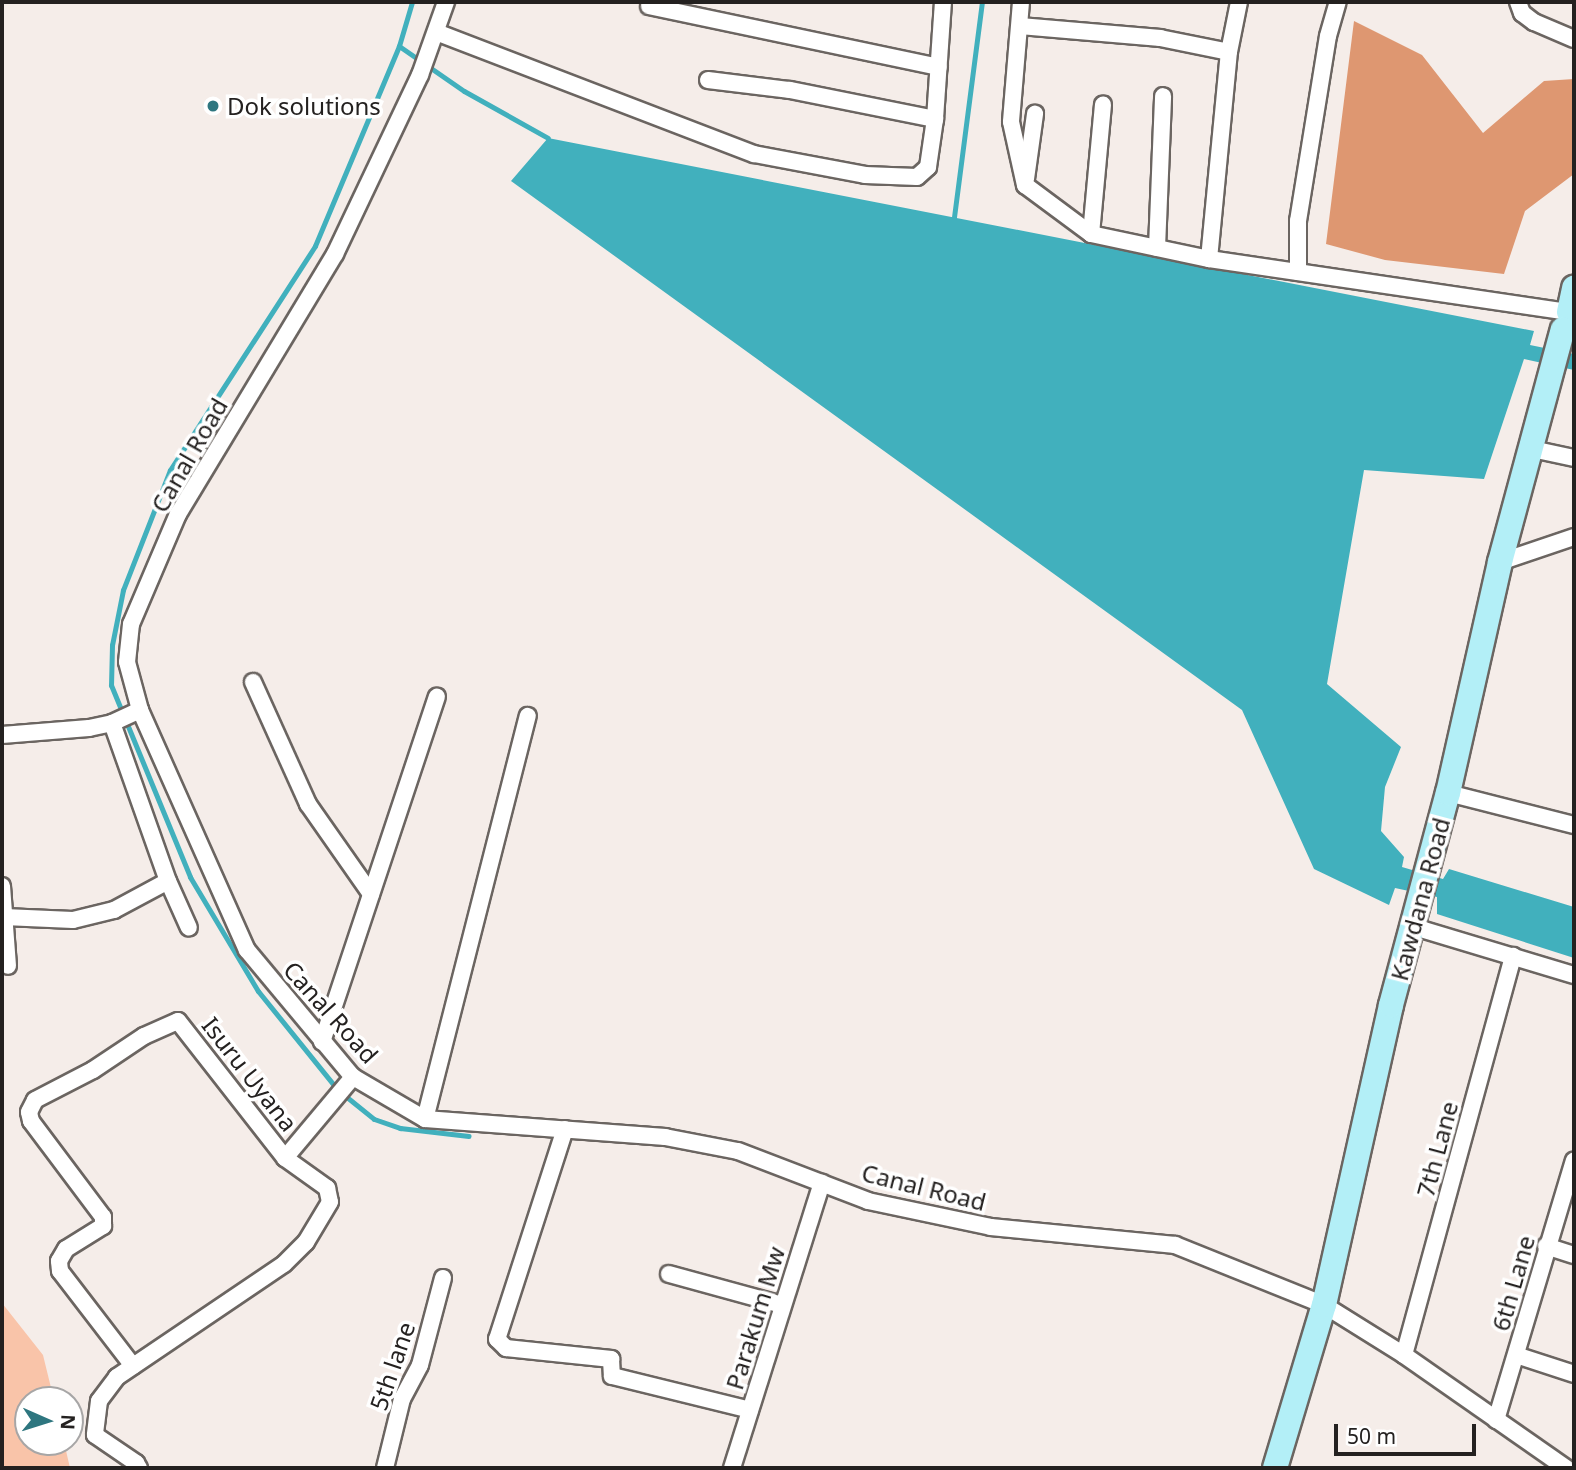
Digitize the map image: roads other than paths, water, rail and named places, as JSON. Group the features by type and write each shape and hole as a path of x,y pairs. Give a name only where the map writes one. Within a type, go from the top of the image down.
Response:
{"main road":[{"name":"Kawdana Road","path":"1275,1468 1324,1305 1391,1005 1448,793 1500,562 1574,288"}],"street":[{"name":"Canal Road","path":"446,2 420,75 335,254 178,514 131,624 125,717 247,950 351,1080 425,1119 665,1137 738,1151 868,1201 991,1227 1175,1245 1324,1305 1405,1355 1566,1468"},
{"path":"436,32 754,154 865,175 917,177 928,166 935,120 943,2"},
{"path":"1021,2 1011,122 1025,185 1090,234 1209,259 1298,272 1566,321"},
{"path":"1209,259 1229,52 1239,2"},
{"path":"1298,272 1298,221 1328,36 1338,2"},
{"path":"1518,2 1522,13 1534,22 1574,39"},
{"path":"649,6 939,67"},
{"path":"1020,26 1160,37 1229,52"},
{"path":"708,80 790,90 935,120"},
{"path":"1157,248 1163,96"},
{"path":"1090,234 1103,106"},
{"path":"1025,185 1035,114"},
{"path":"1532,449 1574,458"},
{"path":"1500,562 1574,537"},
{"path":"253,682 308,804 371,894"},
{"path":"321,1042 437,697"},
{"path":"425,1119 528,716"},
{"path":"2,735 89,728 125,717 168,881 188,928"},
{"path":"1448,793 1569,821"},
{"path":"4,917 73,920 114,910 168,881"},
{"path":"2,886 8,966"},
{"path":"1414,927 1574,975"},
{"name":"7th Lane","path":"1405,1355 1513,956"},
{"name":"Isuru Uyana","path":"133,1366 60,1271 59,1261 66,1249 103,1226 103,1217 31,1121 29,1112 35,1100 93,1070 144,1036 178,1021 285,1158 327,1188 330,1202 306,1242 284,1264 117,1377 99,1401 95,1434 136,1463 139,1468"},
{"path":"285,1158 351,1080"},
{"path":"565,1129 498,1339 506,1348 611,1359 612,1376 750,1410"},
{"name":"6th Lane","path":"1496,1420 1546,1246 1574,1160"},
{"name":"Parakum Mw","path":"732,1468 822,1183"},
{"path":"1546,1246 1574,1255"},
{"path":"669,1273 782,1305"},
{"name":"5th lane","path":"385,1468 402,1399 420,1365 443,1278"},
{"path":"1516,1355 1574,1374"}],"water":[{"path":"548,138 1534,331 1530,345 1574,354 1574,370 1524,359 1484,479 1364,470 1327,684 1401,747 1385,787 1381,831 1404,857 1402,867 1443,879 1449,869 1574,907 1574,958 1437,914 1437,897 1395,888 1389,905 1314,869 1242,710 511,181"}],"waterway":[{"path":"412,2 399,46 464,91 548,138"},
{"path":"954,217 982,2"},
{"path":"399,46 315,246 170,470 123,590 112,645 111,685 190,877 258,991 338,1090 374,1119 400,1128 469,1136"}],"place":[{"name":"Dok solutions","path":"213,106"}]}
